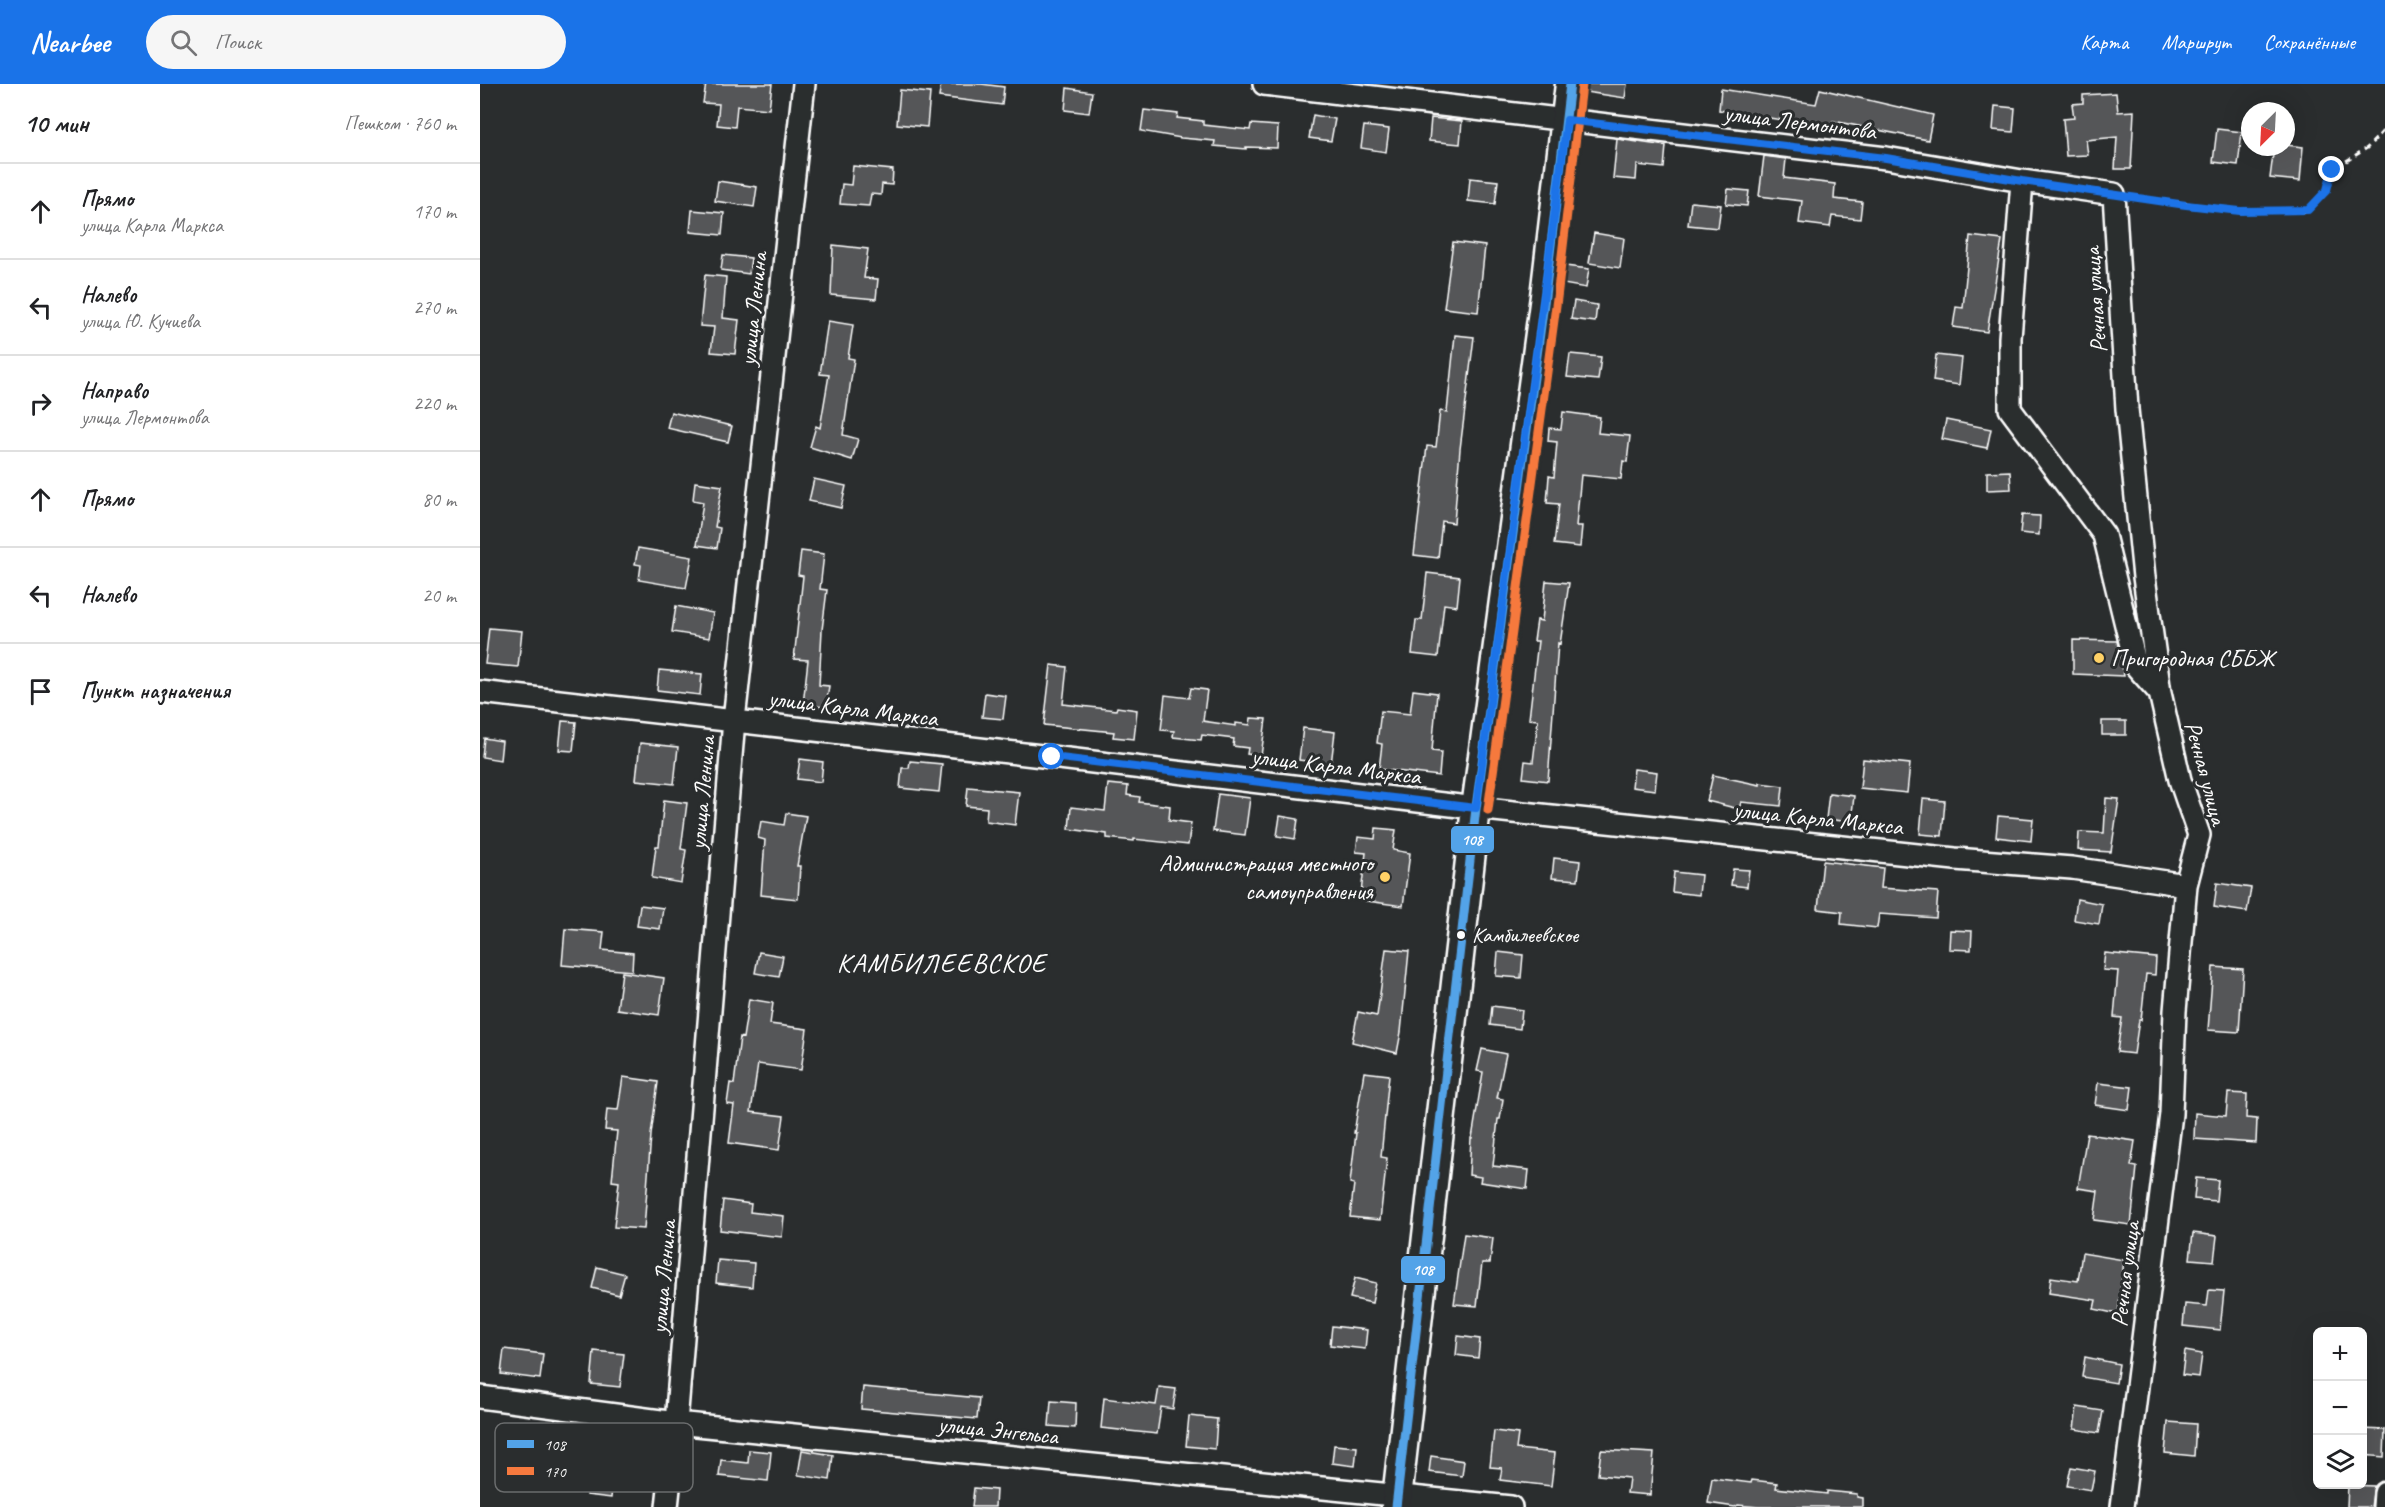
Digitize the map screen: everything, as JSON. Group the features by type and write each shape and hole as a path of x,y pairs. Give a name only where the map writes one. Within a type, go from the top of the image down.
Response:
{"street":[{"name":"улица Ленина","path":"676,1423 734,720 804,84"},
{"name":"улица Лермонтова","path":"1264,84 1886,158 2114,194"},
{"path":"1396,1501 1476,808 1570,84"},
{"path":"2022,181 2010,338 2010,409 2104,535 2136,666 2160,693"},
{"name":"Речная улица","path":"2114,194 2127,409 2144,577 2160,693 2180,780 2199,835 2186,885 2175,1011 2170,1114 2122,1507"},
{"name":"улица Карла Маркса","path":"480,692 1476,808 1955,859 2072,868 2186,885"},
{"name":"улица Энгельса","path":"480,1397 676,1423"},
{"name":"улица Энгельса","path":"693,1425 1396,1501 1511,1507"},
{"name":"улица Ленина","path":"668,1507 669,1492"},
{"path":"2384,1507 2385,1493"}],"path":[{"path":"2114,194 2240,211 2308,210 2327,190 2332,170 2367,148 2385,129"}],"building":[{"path":"706,84 772,84 769,109 737,106 735,127 717,125 719,104 703,103"},
{"path":"941,84 981,84 1004,87 1002,105 939,97"},
{"path":"1586,84 1627,84 1625,98 1586,92"},
{"path":"1067,88 1092,92 1089,113 1065,110"},
{"path":"1721,89 1816,104 1820,89 1933,115 1928,140 1833,121 1832,128 1719,110"},
{"path":"900,90 930,93 927,127 897,124"},
{"path":"2116,93 2118,112 2134,111 2131,169 2115,169 2117,137 2086,140 2088,155 2066,156 2063,119 2074,118 2072,104 2083,103 2083,95"},
{"path":"1995,106 2015,108 2013,132 1993,130"},
{"path":"1144,110 1178,114 1177,118 1203,121 1203,125 1250,130 1251,124 1278,126 1277,148 1246,147 1246,149 1214,146 1215,141 1141,131"},
{"path":"1313,115 1335,119 1331,141 1309,138"},
{"path":"1431,118 1462,121 1460,144 1429,141"},
{"path":"1364,126 1389,129 1386,152 1361,148"},
{"path":"2217,129 2241,132 2238,165 2213,162"},
{"path":"1617,139 1666,146 1664,168 1637,165 1636,180 1613,178"},
{"path":"2295,146 2303,147 2300,181 2270,178 2273,156 2295,156"},
{"path":"1764,156 1786,159 1784,178 1835,184 1834,199 1862,202 1860,219 1832,216 1830,227 1799,223 1802,201 1759,196"},
{"path":"853,166 893,170 892,185 882,184 881,195 871,194 869,206 840,204 842,184 851,185"},
{"path":"1470,178 1498,181 1495,204 1468,201"},
{"path":"718,181 757,187 754,207 715,201"},
{"path":"1728,189 1749,191 1747,206 1726,204"},
{"path":"1691,202 1721,205 1718,228 1688,225"},
{"path":"692,210 724,213 722,235 690,232"},
{"path":"1594,233 1624,238 1620,268 1589,263"},
{"path":"1970,236 2002,240 1987,332 1953,327 1956,307 1963,308"},
{"path":"1453,242 1485,246 1478,312 1444,308"},
{"path":"833,245 868,249 864,278 878,279 876,299 831,295"},
{"path":"723,255 751,258 749,274 721,270"},
{"path":"1565,266 1589,269 1586,288 1563,284"},
{"path":"705,275 726,277 723,318 739,320 735,354 711,352 714,327 700,326"},
{"path":"1574,301 1597,305 1595,322 1571,319"},
{"path":"828,321 853,325 848,358 854,359 843,435 858,439 852,460 810,447 816,426 820,428 829,375 820,374"},
{"path":"1455,335 1474,337 1460,449 1454,523 1442,521 1438,558 1414,555 1427,446 1436,447 1440,411 1447,412"},
{"path":"1570,354 1601,357 1598,380 1567,377"},
{"path":"1936,355 1962,358 1959,385 1933,381"},
{"path":"671,412 732,426 728,442 667,428"},
{"path":"1563,412 1600,417 1598,433 1630,436 1627,462 1623,461 1621,479 1581,475 1576,526 1582,526 1580,547 1554,544 1559,504 1547,503 1549,476 1554,477 1557,442 1548,441 1549,428 1561,429"},
{"path":"1946,420 1991,429 1987,448 1942,439"},
{"path":"2010,471 2011,489 1987,490 1987,472"},
{"path":"814,479 846,486 841,508 809,501"},
{"path":"695,482 722,486 715,527 720,528 717,548 697,545 703,502 693,500"},
{"path":"2022,515 2040,516 2039,535 2020,533"},
{"path":"638,548 692,557 686,588 639,580 641,565 635,564"},
{"path":"801,551 824,554 820,589 827,590 819,685 829,686 826,707 803,705 808,660 794,659 803,576 798,575"},
{"path":"1427,573 1460,577 1457,606 1444,604 1438,657 1412,654 1416,620 1422,620"},
{"path":"1546,581 1569,583 1560,644 1558,643 1548,781 1523,778 1525,761 1533,762 1538,720 1529,719 1538,641 1534,641 1537,620 1542,621"},
{"path":"676,606 713,613 709,638 672,632"},
{"path":"489,628 522,631 518,667 485,664"},
{"name":"Пригородная СББЖ","path":"2073,640 2117,641 2124,676 2073,674"},
{"path":"1051,665 1067,667 1063,704 1137,710 1134,739 1113,737 1114,732 1044,725"},
{"path":"659,670 702,674 700,695 657,690"},
{"path":"1191,688 1207,690 1203,721 1236,726 1236,723 1250,725 1251,718 1266,719 1261,756 1247,754 1248,748 1233,746 1234,739 1202,735 1201,740 1173,737 1174,731 1161,730 1165,695 1189,698"},
{"path":"1413,690 1437,693 1432,751 1441,752 1439,776 1379,769 1382,744 1377,743 1381,711 1410,714"},
{"path":"985,693 1006,696 1003,719 982,717"},
{"path":"562,721 576,722 573,751 559,750"},
{"path":"2102,721 2126,721 2126,735 2102,735"},
{"path":"1303,728 1335,732 1331,764 1299,760"},
{"path":"484,738 502,741 500,760 482,757"},
{"path":"640,743 678,747 674,784 636,780"},
{"path":"800,759 823,762 821,782 797,779"},
{"path":"1863,759 1910,764 1907,793 1860,788"},
{"path":"910,761 942,764 939,792 900,788 902,768 909,768"},
{"path":"1634,769 1657,772 1655,790 1632,787"},
{"path":"1713,775 1760,785 1760,783 1783,786 1781,806 1741,802 1739,809 1707,801"},
{"path":"1108,784 1128,786 1127,795 1140,797 1139,802 1170,806 1169,820 1191,823 1188,845 1107,838 1107,834 1069,829 1071,807 1105,811"},
{"path":"968,787 1019,792 1015,825 986,821 987,808 966,806"},
{"path":"1829,793 1854,796 1851,822 1826,819"},
{"path":"1218,794 1250,798 1245,835 1213,831"},
{"path":"2106,798 2119,799 2111,852 2078,850 2079,832 2104,833"},
{"path":"1923,799 1945,801 1942,836 1920,834"},
{"path":"664,800 687,803 681,849 686,850 681,883 652,878 656,846 659,846"},
{"path":"786,813 806,816 797,866 800,866 798,899 761,895 765,840 758,838 761,821 784,825"},
{"path":"1280,816 1298,819 1295,839 1277,836"},
{"path":"1998,816 2033,819 2031,841 1996,837"},
{"name":"Администрация местного самоуправления","path":"1376,828 1396,830 1393,850 1410,853 1403,906 1360,900 1366,853 1356,852 1358,837 1375,839"},
{"path":"1554,858 1580,861 1578,880 1552,878"},
{"path":"1823,861 1883,868 1881,888 1938,892 1936,918 1879,914 1877,928 1841,924 1842,912 1818,909"},
{"path":"1733,869 1749,870 1747,887 1731,885"},
{"path":"1674,872 1701,875 1699,895 1672,892"},
{"path":"2217,883 2251,888 2247,912 2214,907"},
{"path":"2077,899 2102,904 2099,924 2074,920"},
{"path":"640,905 663,908 660,929 637,926"},
{"path":"565,929 604,932 602,950 633,953 632,971 562,965"},
{"path":"1950,930 1972,931 1971,950 1949,949"},
{"path":"1386,949 1409,951 1397,1053 1352,1042 1358,1012 1377,1016"},
{"path":"759,952 783,956 779,977 755,973"},
{"path":"1498,952 1523,955 1521,978 1496,976"},
{"path":"2105,953 2156,958 2155,975 2146,974 2141,1020 2139,1020 2134,1054 2117,1052 2122,1018 2114,1017 2118,971 2103,970"},
{"path":"2213,967 2243,969 2239,1032 2208,1030"},
{"path":"622,972 664,978 659,1015 617,1009"},
{"path":"749,999 773,1003 770,1024 807,1029 801,1070 758,1064 751,1112 784,1116 779,1150 729,1143 734,1105 727,1104 730,1083 734,1084 740,1037 743,1038"},
{"path":"1492,1006 1522,1010 1520,1029 1490,1025"},
{"path":"1482,1049 1506,1054 1497,1098 1503,1099 1500,1119 1498,1119 1493,1166 1529,1170 1527,1189 1480,1182 1481,1177 1469,1175 1471,1138 1483,1072 1477,1071"},
{"path":"1364,1072 1389,1075 1381,1157 1387,1158 1380,1220 1350,1217 1354,1184 1350,1183 1356,1133 1354,1133"},
{"path":"623,1077 658,1082 651,1135 644,1229 614,1227 619,1182 612,1181 617,1131 605,1130 607,1109 618,1110"},
{"path":"2098,1083 2132,1087 2129,1110 2095,1105"},
{"path":"2228,1093 2247,1094 2246,1118 2257,1119 2256,1143 2194,1139 2195,1113 2226,1116"},
{"path":"2087,1134 2135,1141 2131,1166 2137,1167 2131,1225 2094,1220 2098,1191 2078,1188"},
{"path":"2196,1178 2218,1180 2216,1201 2194,1199"},
{"path":"723,1200 751,1204 750,1212 784,1216 782,1237 720,1230"},
{"path":"2193,1233 2217,1236 2214,1261 2190,1259"},
{"path":"1464,1234 1493,1238 1490,1263 1482,1263 1477,1306 1454,1304"},
{"path":"2082,1253 2124,1260 2118,1314 2094,1309 2096,1300 2049,1293 2051,1277 2078,1281"},
{"path":"718,1260 754,1263 752,1287 716,1283"},
{"path":"597,1267 625,1274 619,1295 592,1288"},
{"path":"1355,1278 1376,1283 1372,1303 1350,1298"},
{"path":"2209,1290 2224,1291 2220,1330 2183,1326 2185,1304 2207,1306"},
{"path":"1332,1326 1367,1330 1365,1349 1330,1345"},
{"path":"1458,1336 1480,1339 1478,1358 1456,1355"},
{"path":"504,1349 543,1354 540,1379 501,1374"},
{"path":"594,1351 624,1354 620,1387 591,1384"},
{"path":"2185,1351 2202,1354 2199,1377 2182,1375"},
{"path":"2085,1357 2119,1364 2116,1383 2082,1377"},
{"path":"863,1387 979,1398 977,1419 861,1409"},
{"path":"1159,1387 1176,1389 1173,1409 1161,1407 1157,1434 1101,1428 1104,1398 1156,1405"},
{"path":"1051,1401 1076,1403 1075,1428 1049,1426"},
{"path":"2077,1407 2103,1411 2099,1433 2074,1429"},
{"path":"1189,1416 1217,1419 1215,1449 1186,1446"},
{"path":"2168,1422 2196,1424 2194,1456 2165,1453"},
{"path":"2367,1429 2385,1430 2384,1457 2367,1455"},
{"path":"1494,1431 1518,1434 1516,1449 1555,1453 1551,1486 1500,1480 1502,1468 1490,1467"},
{"path":"1334,1445 1357,1447 1355,1466 1332,1463"},
{"path":"749,1450 771,1452 768,1481 719,1476 721,1460 748,1463"},
{"path":"802,1450 833,1455 830,1480 798,1475"},
{"path":"1601,1450 1654,1453 1650,1495 1627,1493 1629,1478 1598,1475"},
{"path":"1431,1456 1464,1461 1462,1476 1429,1472"},
{"path":"2071,1467 2095,1471 2091,1490 2067,1486"},
{"path":"1712,1478 1751,1483 1752,1480 1777,1483 1776,1488 1827,1494 1827,1491 1857,1494 1857,1497 1863,1498 1863,1507 1738,1505 1735,1507 1708,1503"},
{"path":"2367,1486 2374,1486 2371,1507 2347,1507 2348,1489 2367,1489"},
{"path":"974,1488 996,1490 995,1507 972,1507"},
{"path":"587,1492 612,1492 611,1498 587,1495"}],"transit line":[{"name":"108","path":"1396,1507 1476,808 1545,296 1570,84"},
{"name":"170","path":"1488,810 1557,298 1582,85"}],"place":[{"name":"Пригородная СББЖ","path":"2099,658"},
{"name":"Администрация местного самоуправления","path":"1385,877"},
{"name":"Камбилеевское","path":"1461,935"}],"district":[{"name":"КАМБИЛЕЕВСКОЕ","path":"942,963"}],"route":[{"path":"1052,757 1476,808 1567,120 1886,158 2022,181 2240,211 2308,210 2327,190 2332,170"}]}
